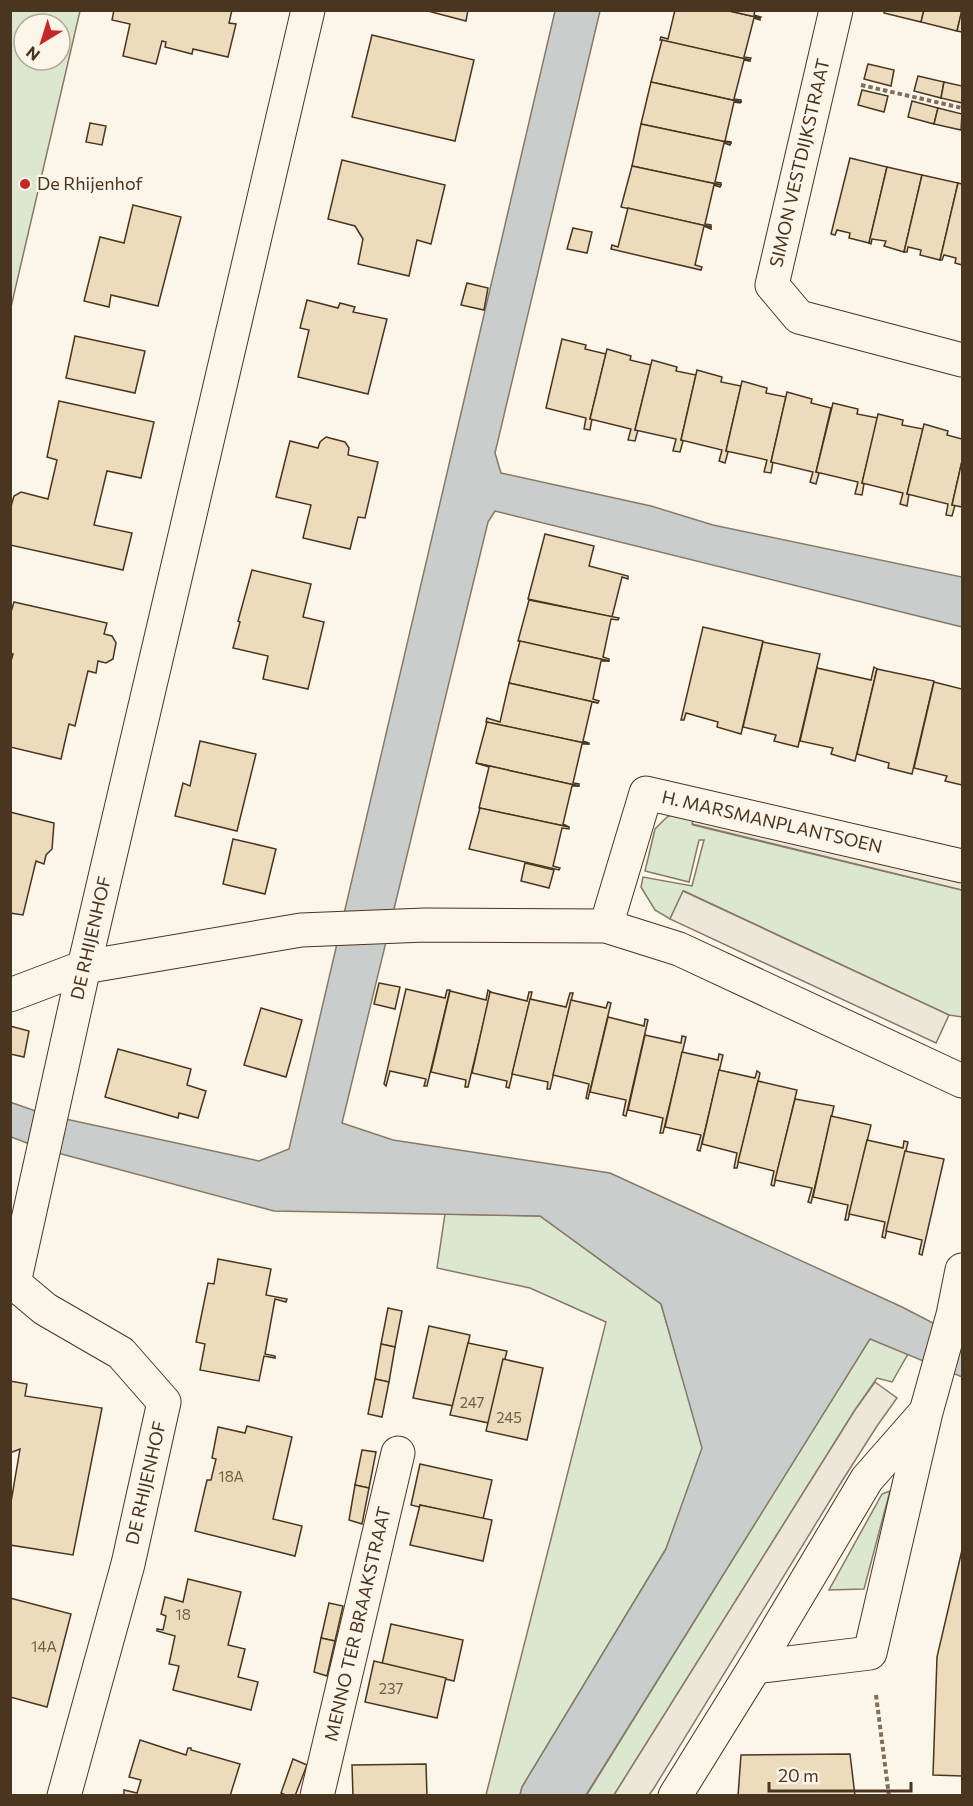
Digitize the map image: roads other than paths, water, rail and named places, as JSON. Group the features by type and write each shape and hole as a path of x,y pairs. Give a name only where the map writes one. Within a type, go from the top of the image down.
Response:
{"street":[{"name":"DE RHIJENHOF","path":"64,1796 128,1564 164,1402 121,1353 45,1309 14,1283 84,967 308,10"},
{"name":"SIMON VESTDIJKSTRAAT","path":"836,10 772,285 799,317 963,360"},
{"name":"H. MARSMANPLANTSOEN","path":"606,926 646,793 963,866"},
{"path":"10,995 84,967 301,930 425,925 606,926 679,949 963,1082"},
{"path":"754,1667 870,1653 928,1403 963,1270"},
{"path":"675,1796 867,1479 928,1403"},
{"name":"MENNO TER BRAAKSTRAAT","path":"317,1796 398,1453"}],"place":[{"name":"De Rhijenhof","path":"25,184"}]}
